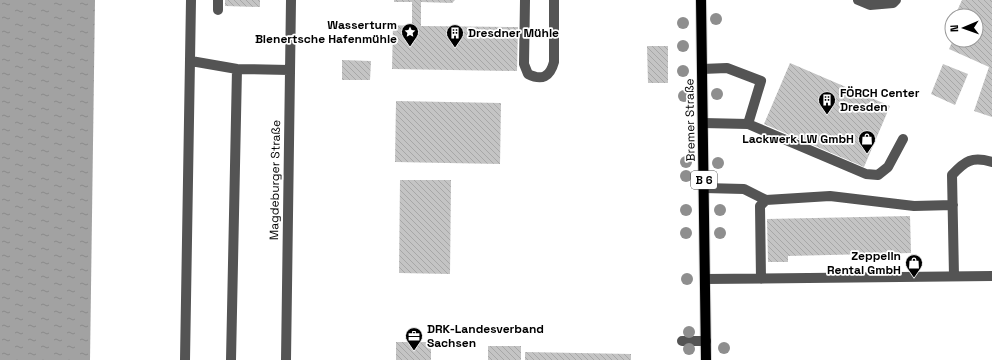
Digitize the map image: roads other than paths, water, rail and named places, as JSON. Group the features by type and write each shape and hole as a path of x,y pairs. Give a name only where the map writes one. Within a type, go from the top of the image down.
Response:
{"main road":[{"name":"Bremer Straße","path":"701,0 706,360"}],"street":[{"path":"185,360 191,0"},
{"name":"Magdeburger Straße","path":"286,360 291,0"},
{"path":"525,0 524,64 528,74 535,78 544,77 552,72 554,62 554,0"},
{"path":"858,0 870,5 893,3 896,0"},
{"path":"191,61 237,69 289,70"},
{"path":"702,69 727,68 761,81 748,124"},
{"path":"231,360 237,69"},
{"path":"703,123 748,124 866,174 878,176 888,167 902,139"},
{"path":"954,276 952,174 965,161 982,159 992,162"},
{"path":"704,188 744,190 766,200 830,196 914,206 952,205"},
{"path":"761,279 760,206 766,200"},
{"path":"705,279 992,276"},
{"path":"682,341 706,341"}],"water":[{"path":"0,0 95,0 90,360 0,360"}],"place":[{"name":"Wasserturm Bienertsche Hafenmühle","path":"410,47"},
{"name":"Dresdner Mühle","path":"455,48"},
{"name":"FÖRCH Center Dresden","path":"827,115"},
{"name":"Lackwerk LW GmbH","path":"867,154"},
{"name":"Zeppelin Rental GmbH","path":"914,278"},
{"name":"DRK-Landesverband Sachsen","path":"414,351"}]}
